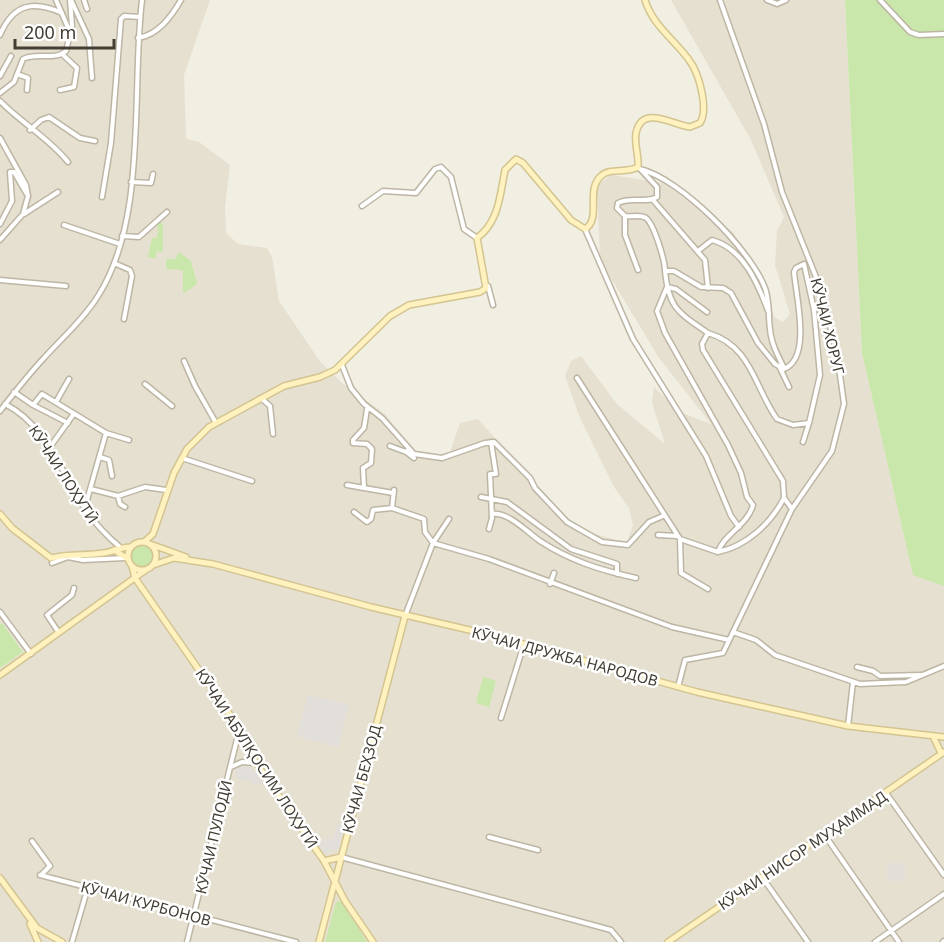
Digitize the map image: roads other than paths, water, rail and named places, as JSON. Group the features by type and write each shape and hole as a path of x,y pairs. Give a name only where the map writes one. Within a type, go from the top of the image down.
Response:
{"street":[{"path":"56,0 71,35"},
{"path":"0,93 14,82 26,57 62,54 68,49 71,35 70,0"},
{"path":"70,0 90,43 92,78"},
{"path":"84,0 87,9"},
{"path":"0,411 14,392 76,326 99,296 114,263 122,236 135,148 138,38 142,0"},
{"path":"138,38 146,37 158,29 181,0"},
{"path":"645,0 648,10 668,39 691,62 704,114 700,123 690,127 657,117 645,119 636,133 639,168 657,187 658,195 653,200"},
{"name":"КӮЧАИ ХОРУГ","path":"678,687 686,660 723,653 738,616 756,587 792,509 832,452 844,404 830,320 810,261 782,192 764,124 720,0"},
{"path":"767,0 777,4 786,0"},
{"path":"880,0 910,32 919,35 944,34"},
{"path":"0,35 4,24 30,6 38,4 62,13"},
{"path":"102,197 116,96 121,19 124,16 140,16"},
{"path":"60,90 74,87 77,68 62,54"},
{"path":"0,76 11,56"},
{"path":"17,74 28,78 27,90"},
{"path":"0,101 30,130 58,149 68,162"},
{"path":"30,130 41,120 49,117 80,138 96,141"},
{"path":"0,138 26,185 28,195 23,214"},
{"path":"477,238 486,232 495,217 505,170 516,159 528,168 575,224 585,229 633,339 702,449 731,516 739,527"},
{"path":"362,206 383,191 416,193 435,169 441,167 451,177 464,230 477,238 493,305"},
{"path":"585,229 592,219 593,189 600,176 611,171 630,171 639,168 663,178 686,193 740,249 761,278 767,294 772,342 789,387"},
{"path":"0,224 12,201 10,172 16,175 28,195"},
{"path":"131,182 152,183 153,174"},
{"path":"0,240 23,214 58,192"},
{"path":"708,288 705,260 653,200 634,198 621,201 617,208 625,216 645,217 651,221 664,259 667,287 672,304 708,333 727,340 736,348 757,380 777,419 793,425 809,423"},
{"path":"122,236 139,237 167,212"},
{"path":"625,216 625,235 638,270"},
{"path":"64,225 120,244"},
{"path":"698,251 712,240 734,253 755,279 770,317"},
{"path":"782,368 794,363 801,349 794,272 796,268 810,261"},
{"path":"114,263 130,270 132,276 124,319"},
{"path":"803,442 820,375 814,310 804,264"},
{"path":"665,271 674,271 695,285 723,288 731,293 750,332 782,368"},
{"path":"0,280 66,286"},
{"path":"162,547 153,540 153,534 166,490 187,449 199,436 216,423 284,386 320,377 342,365 377,328 409,305 480,292 487,285"},
{"path":"667,287 657,307 658,317 732,453 747,497 753,502 751,512 720,545 718,552"},
{"path":"667,287 676,289 707,312"},
{"path":"658,536 679,537 718,552 734,548 775,515 784,498 783,481 701,347 708,333"},
{"path":"184,361 216,423"},
{"path":"342,365 351,388 367,408 382,418 414,458"},
{"path":"577,378 663,516 679,537 681,573 708,589"},
{"path":"56,402 69,379"},
{"path":"145,384 172,406"},
{"path":"14,392 33,405 68,423"},
{"path":"33,405 41,394 106,433 129,440"},
{"path":"261,398 270,406 273,434"},
{"name":"КӮЧАИ ЛОҲУТӢ","path":"5,404 20,411 50,447 85,507 107,537 121,548"},
{"path":"364,488 363,468 371,463 372,449 367,444 353,443 353,440 364,428 367,408"},
{"path":"50,447 73,415"},
{"path":"85,507 106,433"},
{"path":"491,442 515,462 567,522 596,539 628,545 650,522 663,516"},
{"path":"390,446 424,457 442,458 491,442"},
{"path":"489,529 492,514 489,498 490,474 496,474 491,442"},
{"path":"100,457 109,460 112,476"},
{"path":"182,458 252,481"},
{"path":"347,485 394,492 392,508"},
{"path":"91,489 118,496 151,486 166,490"},
{"path":"118,496 120,504 125,507"},
{"path":"482,497 507,502 576,551 617,564 617,574"},
{"path":"784,498 792,509"},
{"path":"354,512 367,522 371,519 374,510 392,508 424,519 425,532 434,543 489,559 550,584 672,627 729,640"},
{"path":"0,514 12,528 51,558 112,551 147,543 190,559"},
{"path":"492,514 507,517 569,558 595,569 636,578"},
{"path":"405,616 434,543 449,519"},
{"path":"147,543 153,534"},
{"path":"0,675 150,567 156,554 147,543"},
{"path":"127,558 131,547"},
{"path":"112,551 127,558 135,578"},
{"path":"52,563 68,557 83,561 127,558"},
{"path":"132,566 139,570 168,559 190,559"},
{"name":"КӮЧАИ ДРУЖБА НАРОДОВ","path":"190,559 405,616 524,644 678,687 848,726 944,737"},
{"path":"550,584 554,573"},
{"name":"КӮЧАИ АБУЛҚОСИМ ЛОҲУТӢ","path":"135,578 235,722 256,763 324,861 345,901 373,942"},
{"path":"57,630 47,615 72,595 74,588"},
{"path":"0,612 31,654"},
{"name":"КӮЧАИ БЕҲЗОД","path":"319,942 405,616"},
{"path":"733,632 756,640 775,655 863,684 906,682 944,666"},
{"path":"501,718 524,644"},
{"path":"857,668 873,671 880,676 925,674"},
{"path":"848,726 853,682"},
{"name":"КӮЧАИ ПУЛОДӢ","path":"187,942 239,731"},
{"path":"933,736 943,751"},
{"name":"КӮЧАИ НИСОР МУҲАММАД","path":"668,942 936,759 943,751"},
{"path":"230,767 242,762 256,763"},
{"path":"886,793 944,875"},
{"path":"823,834 899,942"},
{"path":"489,837 538,850"},
{"name":"КӮЧАИ КУРБОНОВ","path":"32,841 50,866 40,875 296,942"},
{"path":"324,861 341,857 611,930 621,942"},
{"path":"761,877 808,942"},
{"path":"0,878 27,918 38,942"},
{"path":"72,942 88,887"},
{"path":"875,942 944,894"},
{"path":"329,905 336,900 345,901"},
{"path":"27,918 55,941"}]}
